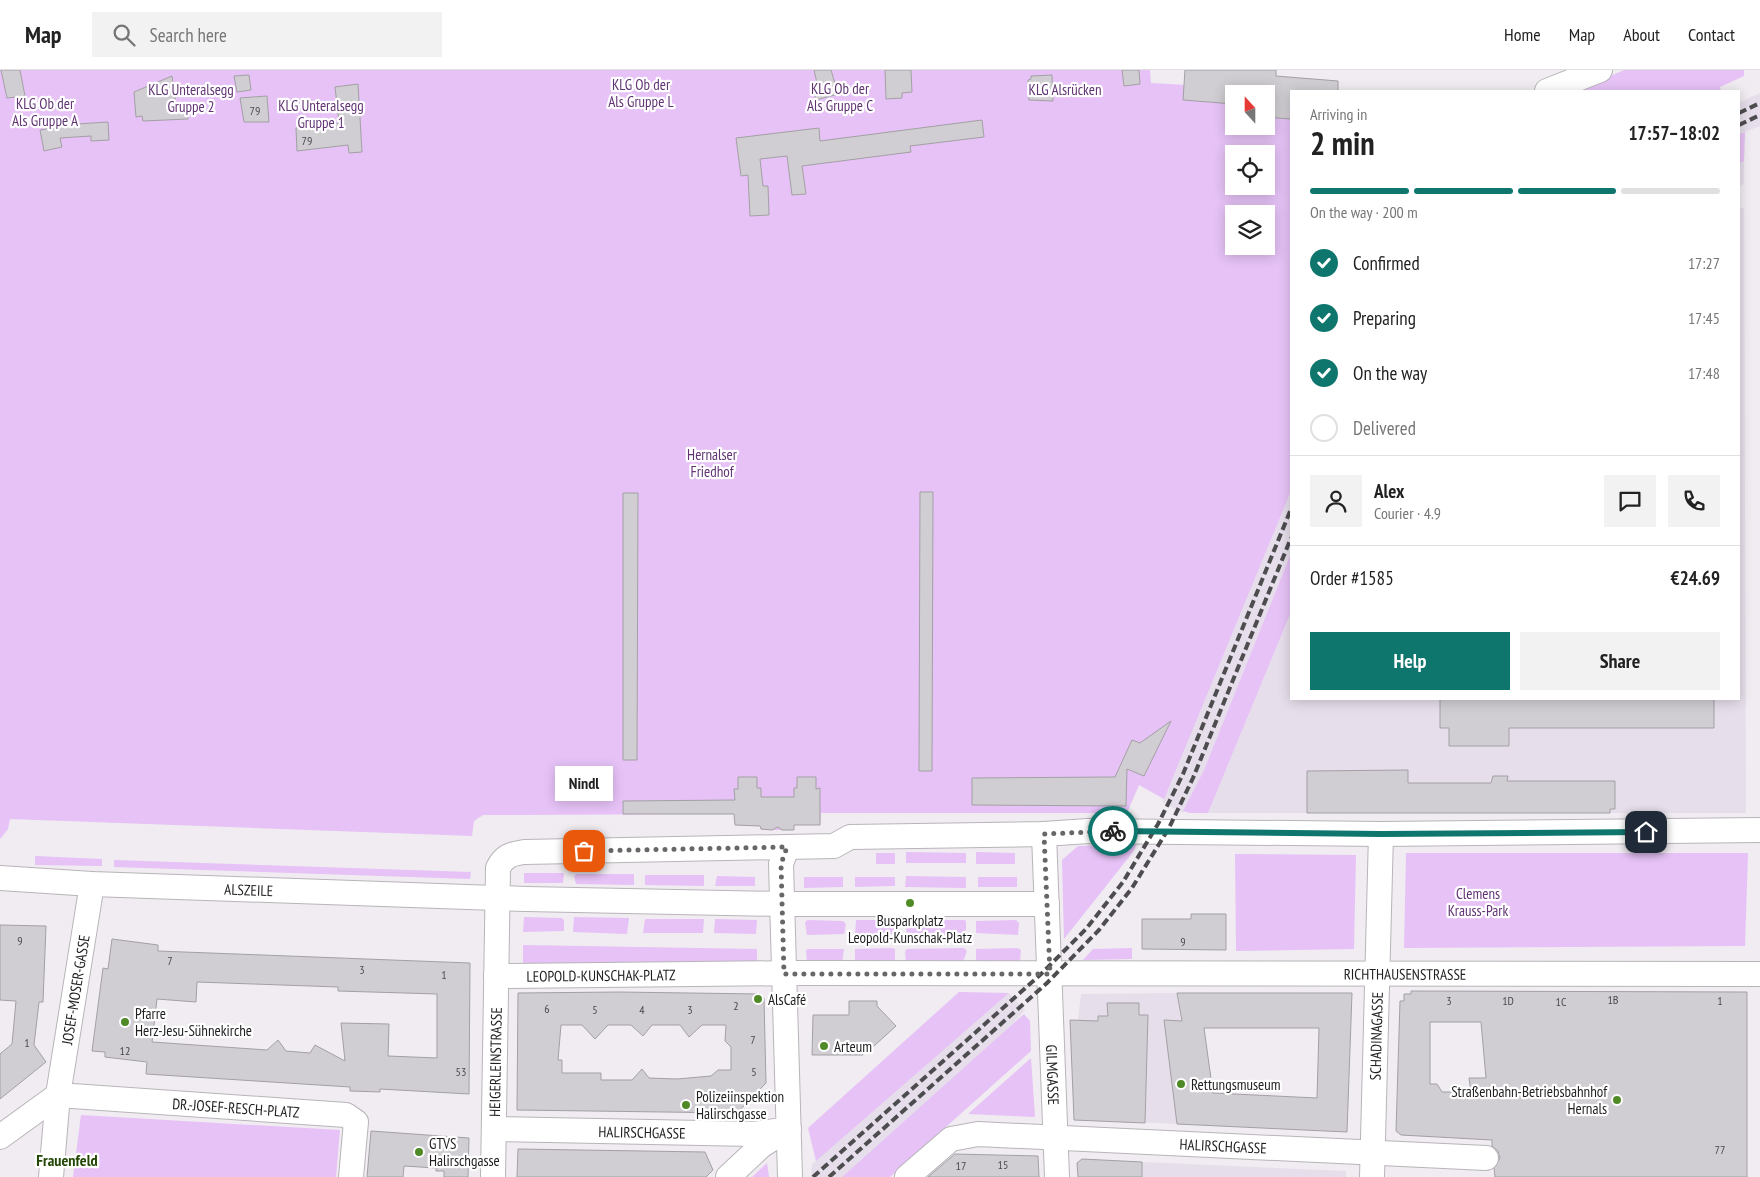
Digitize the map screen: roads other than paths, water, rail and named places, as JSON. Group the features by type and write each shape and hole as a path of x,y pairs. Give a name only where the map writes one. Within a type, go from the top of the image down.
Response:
{"street":[{"path":"1550,90 1600,70"},
{"path":"496,976 498,868 503,859 524,852 834,846 850,838 1044,834 1088,831 1170,830 1381,834 1760,830"},
{"path":"1044,834 1050,974"},
{"name":"SCHADINAGASSE","path":"1372,1177 1381,834"},
{"path":"787,847 781,864 790,1177"},
{"name":"ALSZEILE","path":"0,878 92,884 497,898"},
{"name":"JOSEF-MOSER-GASSE","path":"58,1094 92,884"},
{"path":"497,898 782,904 1047,904"},
{"name":"RICHTHAUSENSTRASSE","path":"1050,974 1760,974"},
{"name":"LEOPOLD-KUNSCHAK-PLATZ","path":"496,976 1050,974"},
{"name":"GILMGASSE","path":"1050,974 1057,1177"},
{"name":"HEIGERLEINSTRASSE","path":"493,1177 496,976"},
{"path":"0,1137 58,1094"},
{"path":"51,1177 58,1094"},
{"name":"DR.-JOSEF-RESCH-PLATZ","path":"58,1094 346,1115 356,1122 351,1177"},
{"path":"728,1177 761,1146 789,1128"},
{"name":"HALIRSCHGASSE","path":"494,1129 754,1134 789,1128"},
{"name":"HALIRSCHGASSE","path":"907,1177 940,1147 951,1139 962,1136 1055,1138 1486,1158"}],"railway":[{"path":"1740,113 1760,103"},
{"path":"1740,125 1760,115"},
{"path":"813,1177 1040,975 1086,929 1123,882 1158,824 1183,774 1290,511"},
{"path":"829,1177 1047,983 1099,930 1132,888 1169,828 1193,778 1290,540"}],"place":[{"name":"Nindl","path":"584,851"},
{"name":"Busparkplatz Leopold-Kunschak-Platz","path":"910,903"},
{"name":"AlsCafé","path":"758,999"},
{"name":"Pfarre Herz-Jesu-Sühnekirche","path":"125,1022"},
{"name":"Arteum","path":"824,1046"},
{"name":"Rettungsmuseum","path":"1181,1084"},
{"name":"Straßenbahn-Betriebsbahnhof Hernals","path":"1617,1100"},
{"name":"Polizeiinspektion Halirschgasse","path":"686,1105"},
{"name":"GTVS Halirschgasse","path":"419,1152"}],"district":[{"name":"Frauenfeld","path":"67,1160"}],"park label":[{"name":"KLG Alsrücken","path":"1065,89"},
{"name":"KLG Ob der Als Gruppe L","path":"641,92"},
{"name":"KLG Ob der Als Gruppe C","path":"840,96"},
{"name":"KLG Unteralsegg Gruppe 2","path":"191,98"},
{"name":"KLG Ob der Als Gruppe A","path":"45,112"},
{"name":"KLG Unteralsegg Gruppe 1","path":"321,114"},
{"name":"Hernalser Friedhof","path":"712,462"},
{"name":"Clemens Krauss-Park","path":"1478,902"}]}
